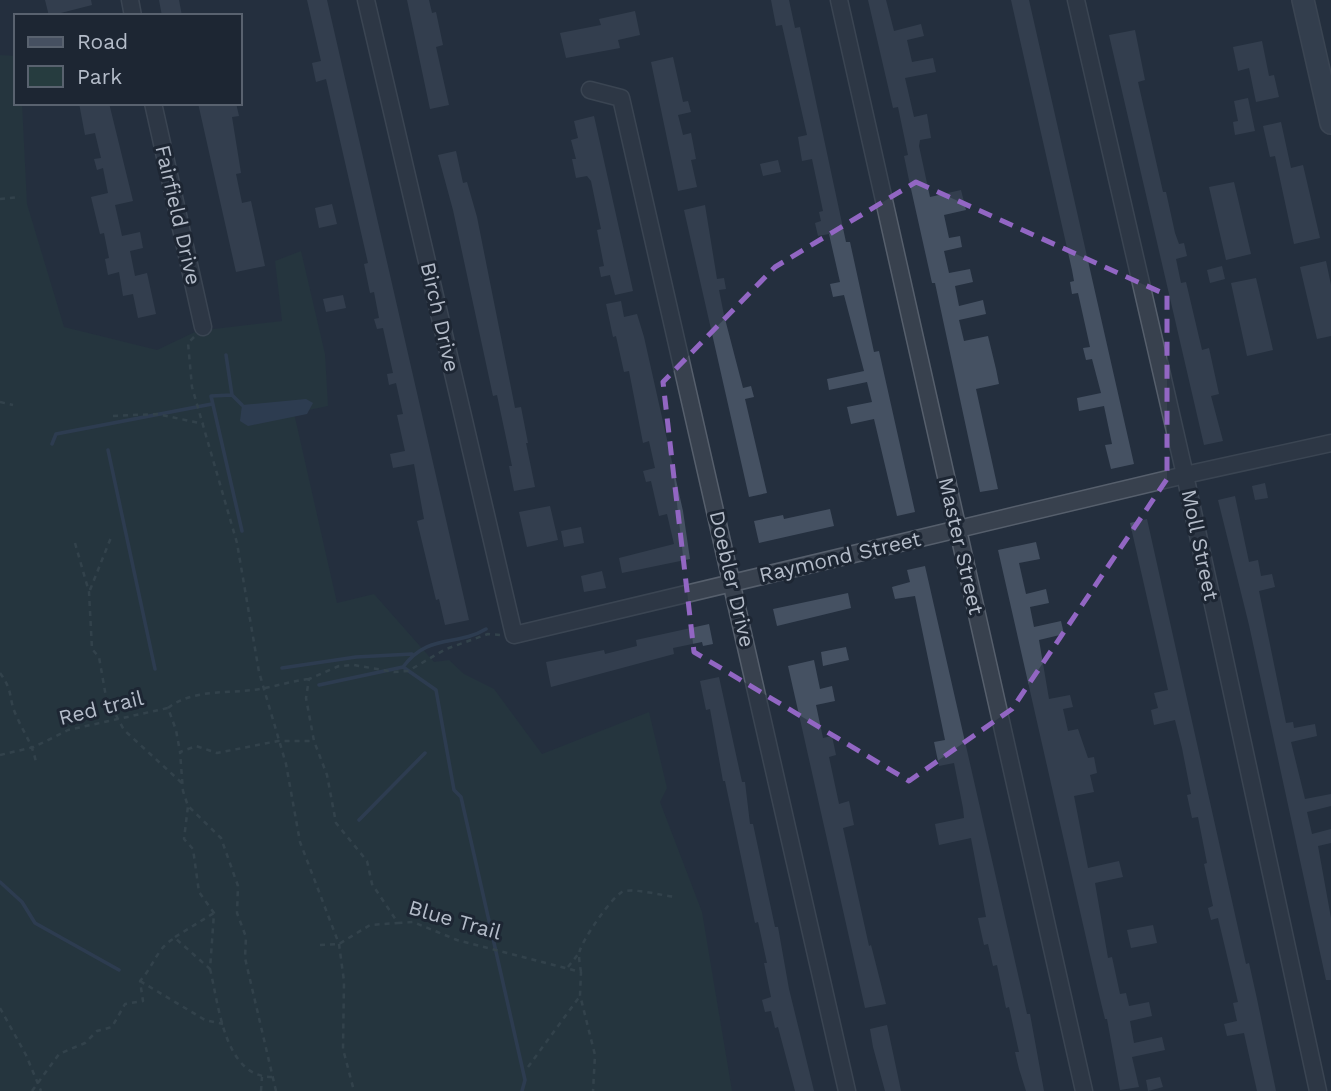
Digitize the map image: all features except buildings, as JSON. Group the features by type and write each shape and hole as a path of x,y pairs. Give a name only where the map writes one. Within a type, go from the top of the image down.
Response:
{"main road":[{"path":"1303,0 1331,123"}],"street":[{"name":"Birch Drive","path":"366,0 514,635"},
{"name":"Master Street","path":"839,0 1084,1091"},
{"name":"Moll Street","path":"1076,0 1185,475 1318,1091"},
{"name":"Doebler Drive","path":"590,90 621,98 847,1091"},
{"name":"Fairfield Drive","path":"153,105 203,327"},
{"name":"Raymond Street","path":"514,635 1185,475 1331,443"}],"path":[{"path":"0,198 20,197"},
{"path":"203,327 188,343 192,387 237,543 259,673 266,688 286,764 300,842 339,944 344,981 344,1049 354,1091"},
{"path":"0,402 13,405"},
{"path":"113,416 157,414 204,424"},
{"path":"89,592 112,535"},
{"path":"75,543 89,592 92,649 99,657 106,697 124,730 183,784"},
{"path":"167,708 178,700 195,695 266,688 309,679 339,666 408,671 446,649 488,634 514,635"},
{"path":"0,673 11,688 14,713 34,747 36,763"},
{"name":"Blue Trail","path":"309,679 306,698 314,741 327,775 335,823 367,861 372,884 398,923 414,922 457,940 495,948 552,967 568,967 581,972"},
{"name":"Red trail","path":"0,755 34,747 68,730 167,708 176,730 180,752"},
{"path":"273,1077 262,1077 241,1063 223,1036 223,1024 210,969 214,913 199,892 193,849 184,839 188,806 180,752 196,746 218,753 278,741 314,741"},
{"path":"188,806 221,838 238,886 237,913 246,937 245,958 261,1015 276,1091"},
{"path":"568,967 579,953 588,933 622,892 635,889 649,895 676,897"},
{"path":"139,981 152,968 162,944 214,913"},
{"path":"320,945 339,944 370,925 398,923"},
{"path":"175,937 210,969"},
{"path":"579,953 580,995 595,1055 593,1091"},
{"path":"139,981 205,1020 223,1024"},
{"path":"32,1091 60,1054 85,1043 97,1031 112,1027 125,1004 143,1001 139,981"},
{"path":"528,1067 580,995"},
{"path":"0,1008 41,1091"},
{"path":"261,1091 262,1077"}],"highlighted area":[{"path":"916,182 1167,295 1167,479 1012,709 909,781 694,652 663,382 775,267"}],"green space":[{"path":"0,55 14,56 14,105 22,105 27,204 64,327 157,350 197,331 282,321 275,261 301,251 325,354 328,406 294,413 337,603 374,594 434,662 449,660 464,674 494,689 542,754 649,712 667,788 660,802 702,912 732,1091 0,1091"}],"water":[{"path":"306,399 313,403 307,414 248,426 240,421 242,405"}],"waterway":[{"path":"226,355 232,395 211,396 242,531"},
{"path":"232,395 242,405"},
{"path":"52,444 56,434 212,404"},
{"path":"108,450 155,669"},
{"path":"319,685 403,667 422,649 486,629"},
{"path":"282,668 356,657 412,654"},
{"path":"403,667 436,690 454,790 461,797 525,1080 522,1091"},
{"path":"359,820 425,753"},
{"path":"0,882 22,902 35,923 119,970"}]}
